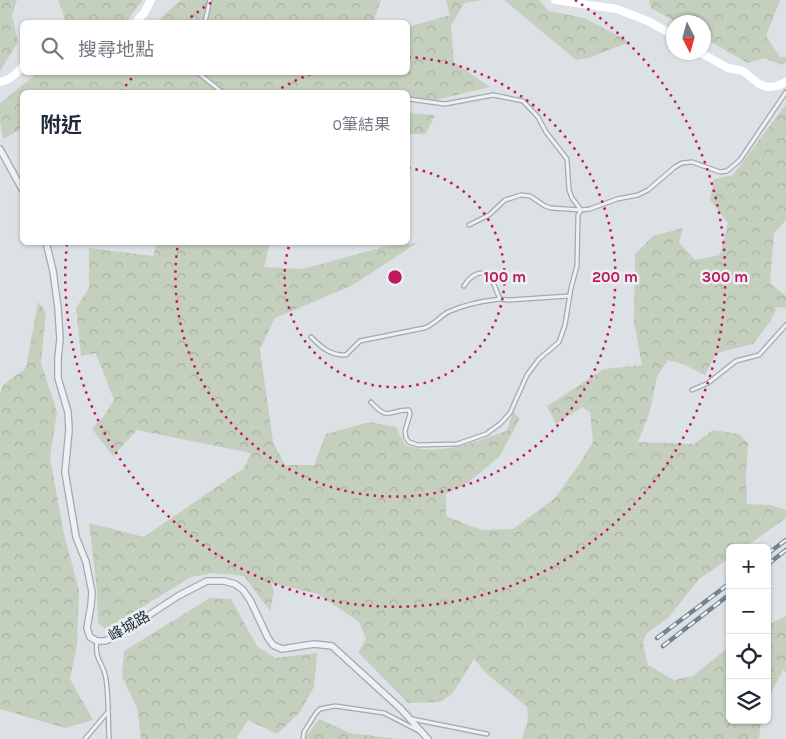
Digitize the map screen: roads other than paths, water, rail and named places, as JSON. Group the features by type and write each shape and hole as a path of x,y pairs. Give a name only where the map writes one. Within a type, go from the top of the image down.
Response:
{"street":[{"path":"138,20 151,0"},
{"path":"555,0 617,9 650,22 666,31"},
{"path":"711,59 728,68 742,71 759,84 768,87 786,83"},
{"path":"0,82 6,81 20,68"},
{"path":"0,149 20,185"},
{"name":"峰城路","path":"47,245 58,308 60,339 58,378 68,412 69,430 65,472 76,536 86,562 92,592 87,628 90,637 97,641 106,641 117,636 178,596 207,581 224,581 235,584 243,590 250,600 273,645 282,649 314,644 332,646 409,718 428,739"}],"lane":[{"path":"205,20 210,0"},
{"path":"201,75 220,90"},
{"path":"469,225 489,215 505,200 520,196 530,196 551,208 590,209 617,199 638,195 648,190 675,166 682,163 692,162 720,172 727,171 740,160 786,92"},
{"path":"410,99 445,104 493,95 523,101 534,112 566,159 569,190 572,198 581,210"},
{"path":"371,402 383,413 389,414 409,410 410,414 405,431 406,438 418,445 457,444 486,434 500,424 510,413 527,374 539,359 559,342 565,326 569,296 577,266 578,215 581,210"},
{"path":"464,286 469,278 477,273 485,274 490,277 500,299"},
{"path":"311,337 328,351 340,356 346,355 360,341 424,328 450,311 486,301 569,296"},
{"path":"692,390 708,383 736,361 759,354 786,325"},
{"path":"97,641 96,652 106,676 108,739"},
{"path":"303,739 304,732 316,713 320,709 334,706 384,713 422,732"},
{"path":"85,739 107,712"},
{"path":"409,718 487,734"}],"railway":[{"path":"771,551 786,540"},
{"path":"771,562 786,550"},
{"path":"657,638 726,586"},
{"path":"663,646 726,597"}]}
